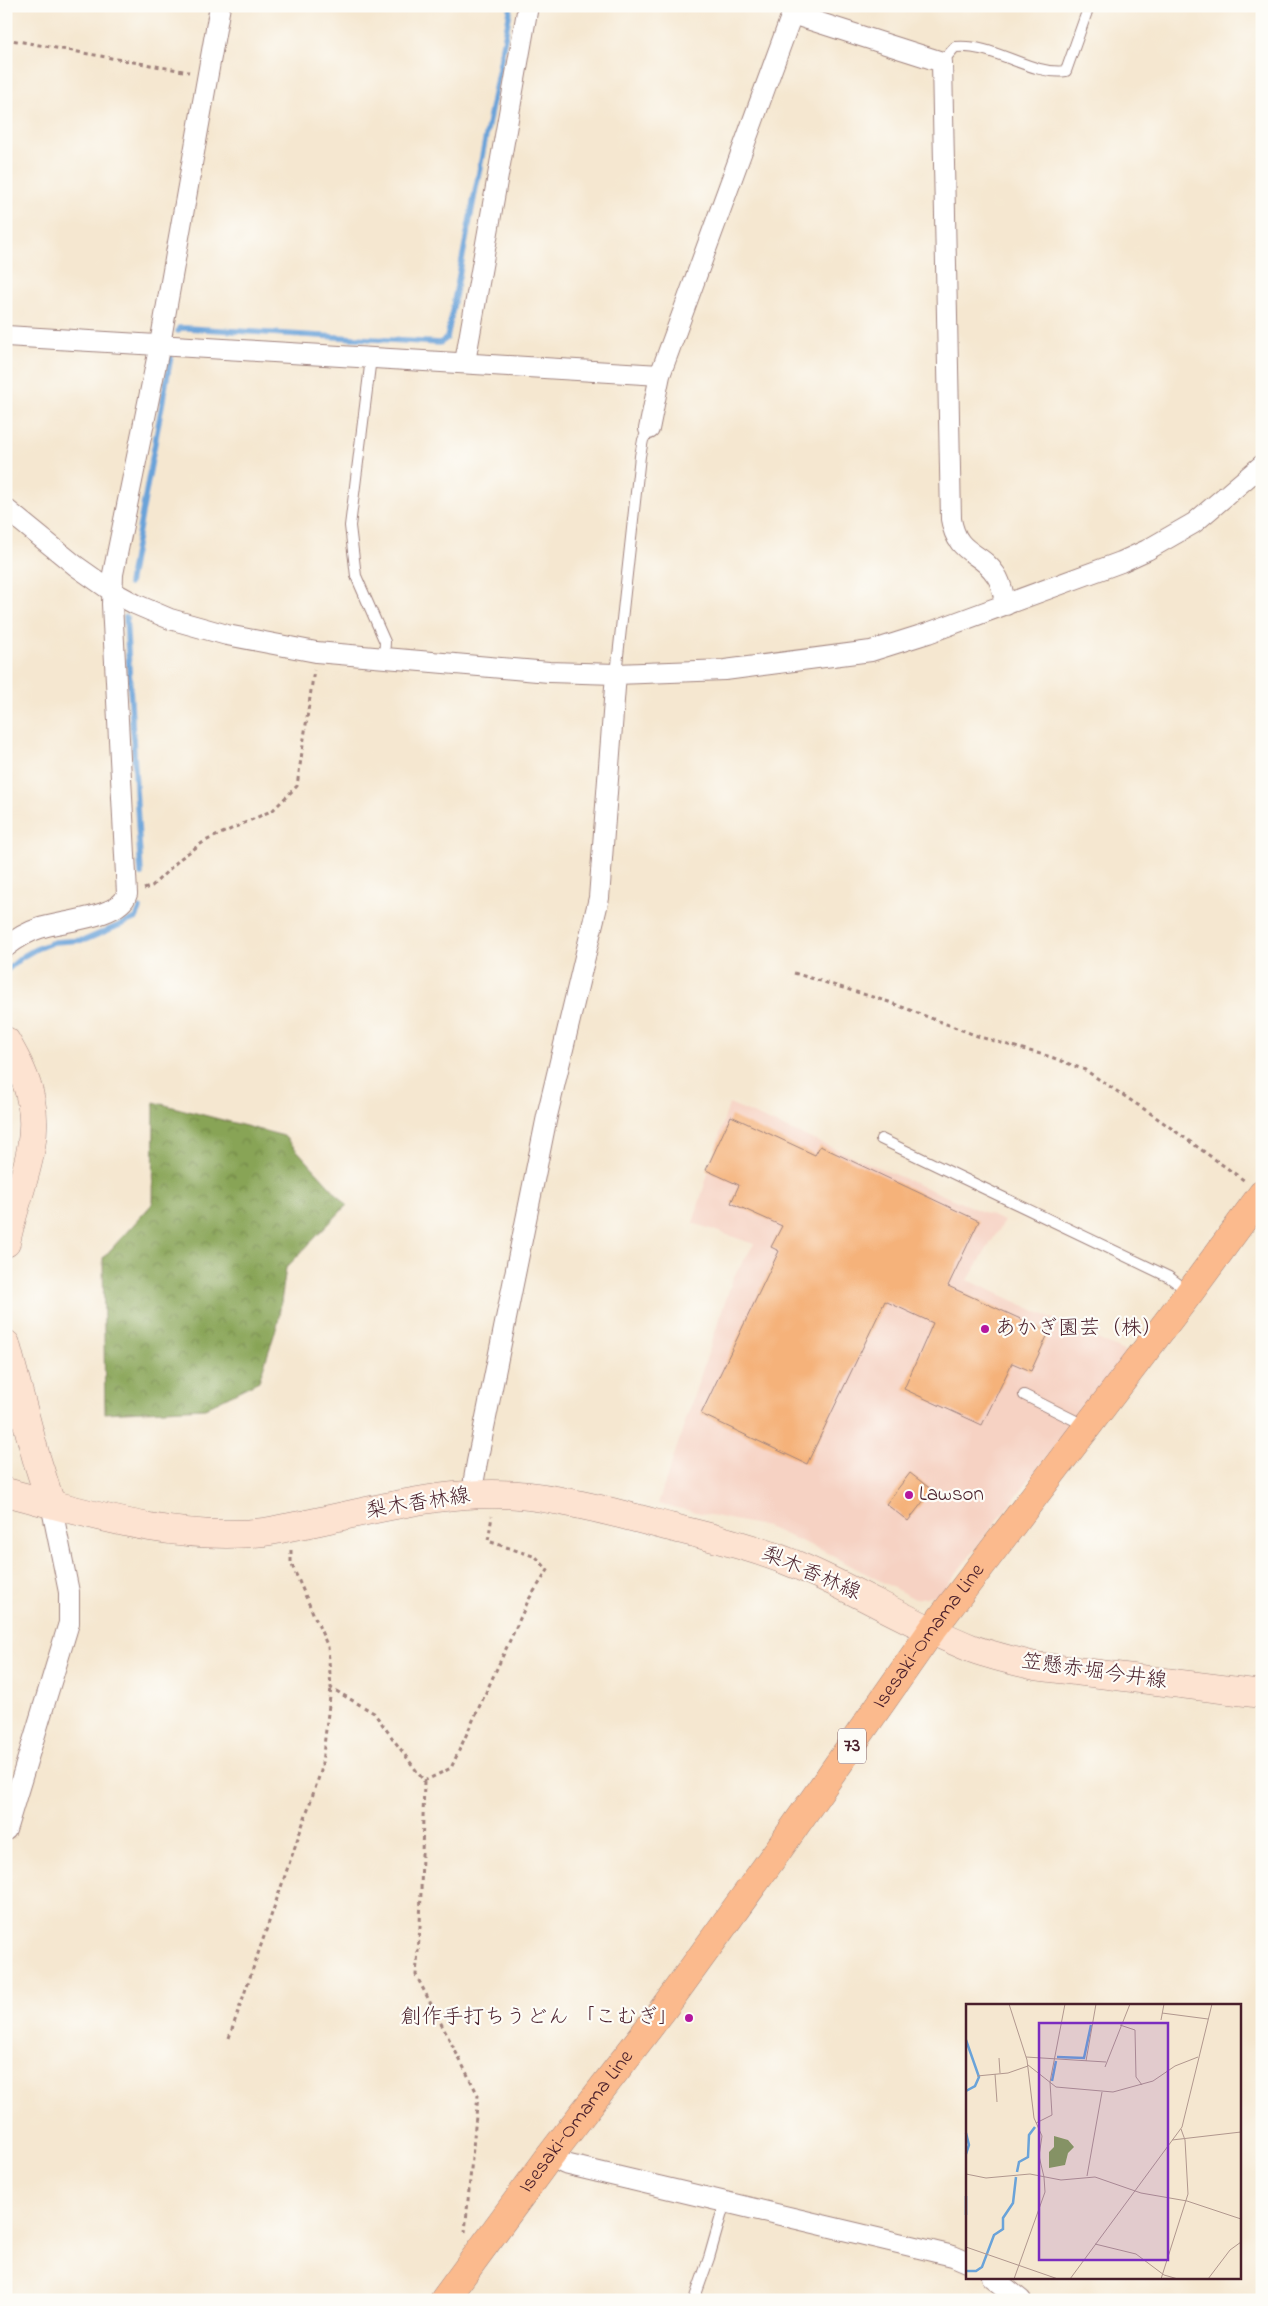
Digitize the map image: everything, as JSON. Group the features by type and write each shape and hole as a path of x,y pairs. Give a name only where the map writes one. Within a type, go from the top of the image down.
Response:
{"main road":[{"path":"6,1041 24,1074 34,1116 33,1135 28,1159 6,1243"},
{"name":"Isesaki-Omama Line","path":"444,2300 550,2156 661,2012 791,1832 932,1630 1190,1292 1254,1188"},
{"path":"6,1344 36,1457 51,1504"},
{"path":"6,1492 51,1504"},
{"name":"梨木香林線","path":"51,1504 151,1528 190,1532 245,1533 290,1527 425,1499 485,1495 524,1496 561,1501 618,1513 728,1541 798,1565 932,1630"},
{"name":"笠懸赤堀今井線","path":"932,1630 972,1648 1035,1666 1262,1694"}],"street":[{"path":"6,947 26,933 38,928 92,916 113,909 125,900 127,894 117,731 114,574 160,344 220,6"},
{"path":"465,362 528,6"},
{"path":"649,429 660,375 793,10 942,62 951,519 961,545 997,576 1006,604"},
{"path":"6,336 660,375"},
{"path":"6,509 76,566 113,592 170,619 200,628 316,652 550,672 616,674 755,668 871,651 1121,562 1174,536 1194,523 1262,465"},
{"path":"485,1495 475,1470 516,1260 547,1116 599,898 616,674"},
{"path":"6,1830 69,1623 69,1592 51,1504"},
{"path":"550,2156 565,2164 953,2256 966,2262"},
{"path":"993,2278 1021,2300"}],"lane":[{"path":"942,62 955,47 964,46 988,51 1033,66 1059,72 1066,71 1089,6"},
{"path":"371,358 350,526 356,576 385,642 384,658"},
{"path":"616,674 640,456 643,440 649,429"},
{"path":"881,1139 1169,1277 1190,1292"},
{"path":"1024,1395 1076,1421 1086,1429"},
{"path":"694,2300 709,2258 725,2202"}],"path":[{"path":"6,39 207,76"},
{"path":"127,894 152,886 181,858 205,841 273,810 297,786 316,652"},
{"path":"794,973 889,1002 980,1037 1051,1057 1085,1070 1150,1113 1254,1188"},
{"path":"424,1781 451,1768 529,1599 548,1570 536,1558 488,1541 485,1495"},
{"path":"229,2038 321,1770 331,1688 328,1647 291,1563 290,1527"},
{"path":"331,1688 374,1713 424,1781 420,1927 416,1975 478,2095 465,2231 469,2266"}],"shaded area":[{"path":"729,1104 1004,1221 968,1280 1128,1353 940,1594 915,1599 817,1548 767,1527 658,1504 733,1278 754,1244 693,1223"}],"green space":[{"path":"154,1102 284,1136 347,1205 286,1268 278,1323 259,1381 205,1408 105,1413 103,1258 153,1203"}],"building":[{"path":"731,1116 815,1155 820,1146 979,1221 948,1286 1049,1332 1031,1371 1012,1363 982,1425 904,1389 933,1323 885,1301 807,1464 701,1414 779,1251 771,1247 782,1226 731,1203 739,1185 706,1170"},
{"path":"910,1473 932,1490 908,1521 886,1504"}],"waterway":[{"path":"178,331 179,328 187,328 440,343 447,338 511,6"},
{"path":"129,584 171,356"},
{"path":"126,617 141,874"},
{"path":"6,971 22,957 36,949 54,942 85,940 136,918 140,909"}],"place":[{"name":"あかぎ園芸（株）","path":"985,1329"},
{"name":"Lawson","path":"909,1495"},
{"name":"創作手打ちうどん 「こむぎ」","path":"689,2018"}]}
